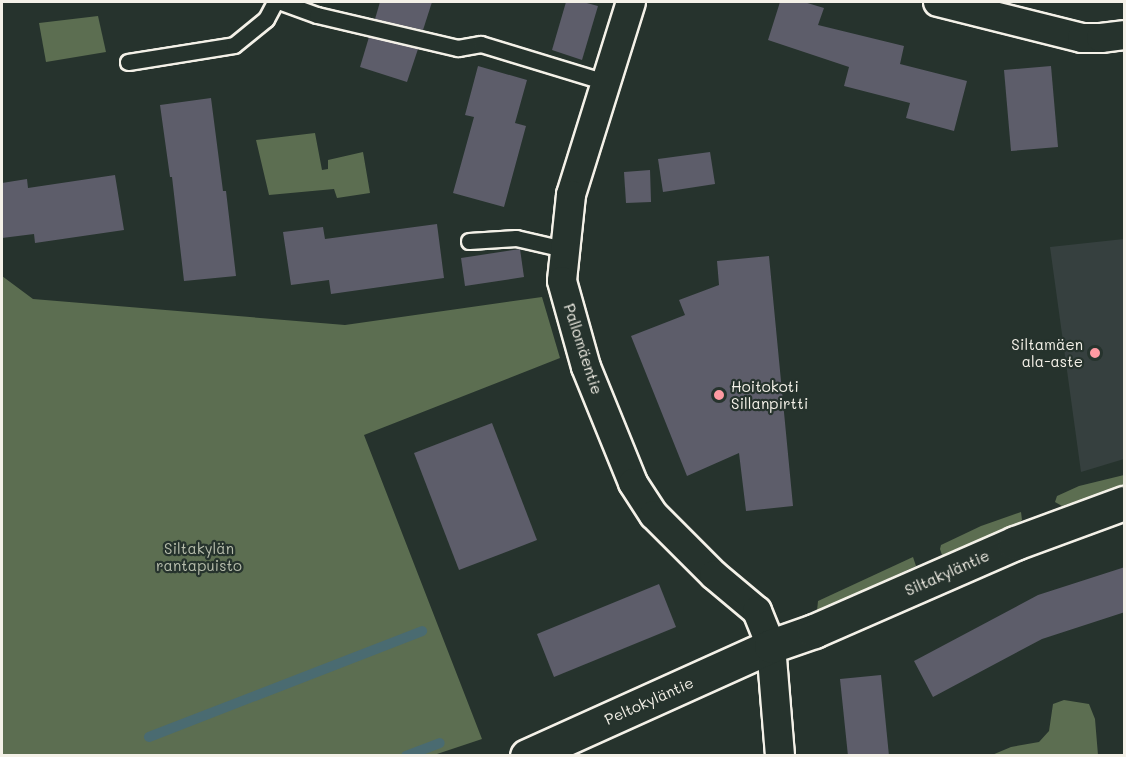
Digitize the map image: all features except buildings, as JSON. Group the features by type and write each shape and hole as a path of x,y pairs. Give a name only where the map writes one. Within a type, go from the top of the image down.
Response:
{"street":[{"name":"Pallomäentie","path":"631,2 571,195 562,281 576,337 633,483 654,515 714,575 757,610 771,646 780,756"},
{"path":"938,2 1082,38 1125,35"},
{"name":"Siltakyläntie","path":"771,646 814,631 1015,543 1125,503"},
{"name":"Peltokyläntie","path":"527,756 771,646"}],"lane":[{"path":"128,62 234,45 266,19 275,2"},
{"path":"281,2 317,15 458,48 481,44 605,82"},
{"path":"469,241 516,238 564,249"}],"shaded area":[{"name":"Siltamäen ala-aste","path":"1124,239 1124,459 1081,472 1050,247"}],"green space":[{"path":"98,16 106,52 46,62 39,23"},
{"path":"315,133 322,170 328,169 328,160 363,152 370,193 337,198 334,189 269,195 256,140"},
{"name":"Siltakylän rantapuisto","path":"2,276 33,299 345,325 542,297 560,358 364,435 482,739 431,756 2,755"},
{"path":"1124,475 1124,486 1062,506 1055,502 1057,496 1079,486"},
{"path":"1021,512 1022,520 1017,524 942,555 941,545 981,526"},
{"path":"913,557 916,566 817,611 818,601"},
{"path":"1064,700 1089,704 1095,719 1098,755 992,755 1011,747 1039,742 1049,731 1053,704"}],"waterway":[{"path":"149,737 422,631"},
{"path":"406,756 440,743"}],"place":[{"name":"Siltamäen ala-aste","path":"1095,353"},
{"name":"Hoitokoti Sillanpirtti","path":"719,395"}]}
